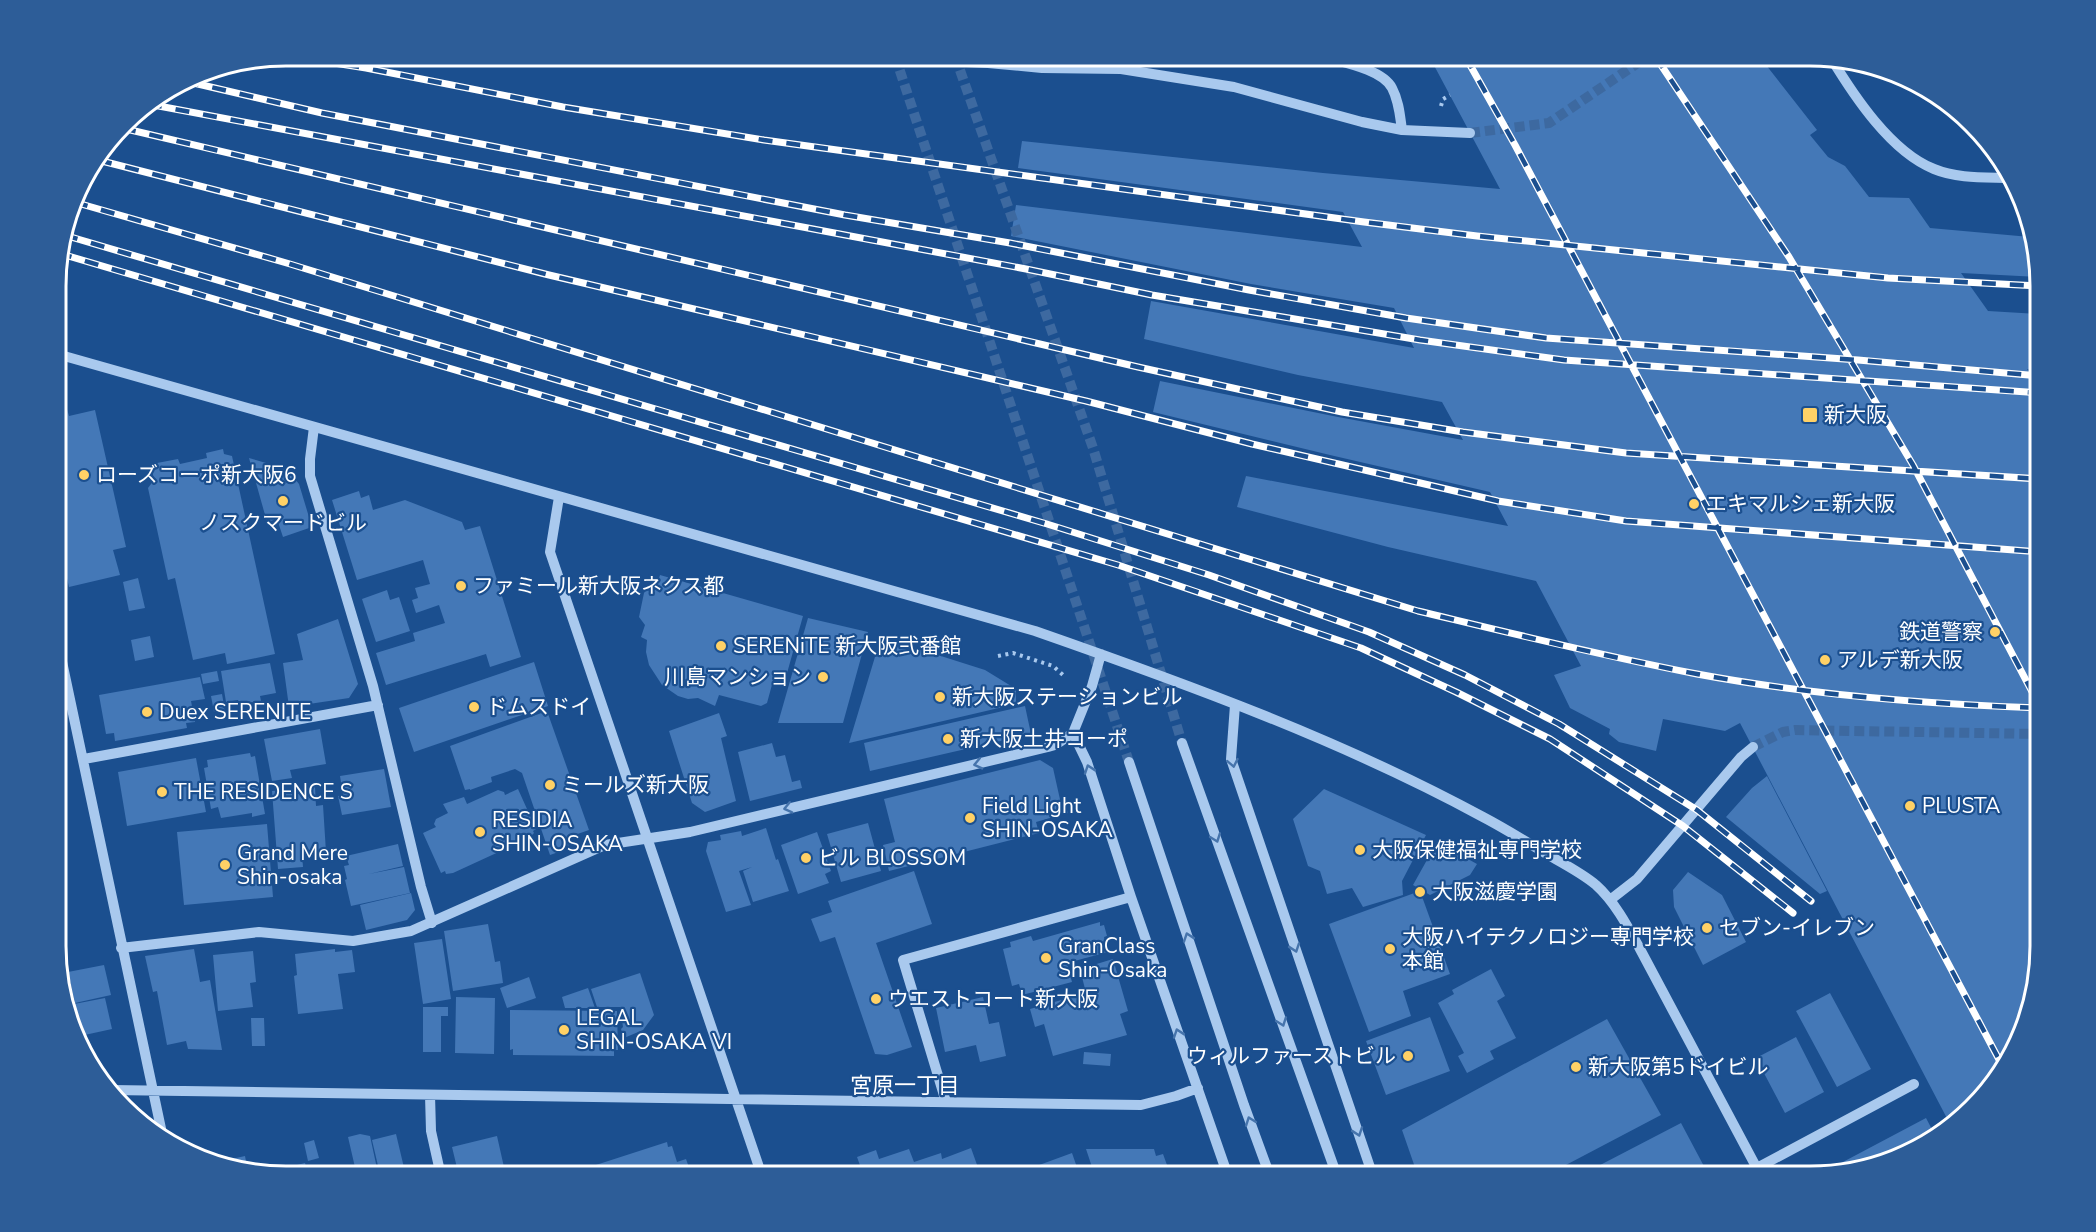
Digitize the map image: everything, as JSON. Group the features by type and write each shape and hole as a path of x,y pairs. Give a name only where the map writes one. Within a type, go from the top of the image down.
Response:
{"street":[{"path":"1030,66 1121,69 1234,87 1362,122 1402,130 1470,133"},
{"path":"1121,69 1124,66"},
{"path":"1353,66 1379,74 1391,86 1397,100 1402,130"},
{"path":"1837,68 1866,111 1912,157 1933,169 1957,176 2002,178"},
{"path":"66,357 1035,631 1235,705 1335,745 1435,791 1506,829 1571,868 1597,886 1610,900 1635,939 1756,1166"},
{"path":"314,427 310,476 378,705 421,887 432,923"},
{"path":"560,496 550,552 759,1166"},
{"path":"121,948 260,932 352,941 411,931 605,845 690,832 1055,745 1073,733 1092,686 1101,654"},
{"path":"66,679 160,1127"},
{"path":"84,759 378,705"},
{"path":"1235,705 1231,759 1370,1166"},
{"path":"1073,733 1087,762 1131,897 1225,1166"},
{"path":"1182,743 1332,1166"},
{"path":"1610,900 1637,879 1741,757 1753,747"},
{"path":"1129,762 1266,1166"},
{"path":"946,1102 903,960 1131,897"},
{"path":"1770,1166 1914,1084"},
{"path":"120,1090 1141,1105 1198,1088"},
{"path":"430,1095 430,1131 439,1166"}],"path":[{"path":"1441,106 1443,99 1450,95"},
{"path":"998,656 1013,653 1053,666 1064,676"}],"building":[{"name":"新大阪","path":"1434,66 1767,66 1817,130 1810,135 1828,157 1845,166 1869,197 1909,198 1930,228 2025,237 2030,276 1961,273 1988,311 2030,313 2030,369 2027,369 2030,373 2030,960 2023,1003 2001,1056 1966,1102 1947,1118 1740,723 1725,731 1663,719 1656,751 1619,742 1609,734 1610,729 1570,708 1554,675 1581,666 1536,581 1388,547 1237,507 1246,476 1508,526 1490,492 1153,412 1160,381 1463,440 1442,402 1298,375 1144,339 1151,301 1414,348 1394,308 1251,284 1011,236 1016,205 1362,247 1343,212 1018,168 1022,141 1500,189"},
{"name":"ローズコーポ新大阪6","path":"66,406 69,416 95,410 126,547 113,550 120,575 69,587 66,574"},
{"path":"223,449 224,454 232,456 275,654 227,664 225,653 193,660 175,578 168,580 148,488 154,480 152,470 158,468 157,463 178,459 180,464 207,458 206,453"},
{"name":"ノスクマードビル","path":"249,458 287,469 299,484 312,527 283,537 277,519 267,522"},
{"name":"ファミール新大阪ネクス都","path":"359,491 361,498 369,495 373,510 405,500 462,522 465,530 480,526 521,657 490,667 486,654 386,685 376,653 415,641 413,633 445,623 439,605 416,613 412,600 418,598 415,588 430,584 423,560 357,580 332,500"},
{"name":"SERENiTE 新大阪弐番館","path":"660,575 803,616 784,684 773,681 767,703 761,706 719,695 715,706 698,698 688,699 678,696 662,685 649,665 646,652 647,640 641,637 645,625 639,617 644,593 647,589 656,588"},
{"path":"138,578 145,608 129,611 123,582"},
{"path":"387,590 390,600 399,597 410,631 376,642 362,599"},
{"name":"川島マンション","path":"808,618 868,632 843,723 778,723"},
{"path":"338,619 358,684 349,698 289,707 283,663 303,660 297,634"},
{"path":"150,636 154,657 135,661 131,640"},
{"name":"新大阪ステーションビル","path":"881,637 985,670 1016,689 1016,704 849,743"},
{"name":"ドムスドイ","path":"534,662 548,706 414,752 399,708"},
{"path":"270,663 276,693 260,696 261,701 239,704 238,700 226,702 221,671"},
{"path":"217,671 219,681 203,684 201,674"},
{"name":"Duex SERENITE","path":"200,677 205,699 191,701 195,722 186,723 187,728 115,741 114,733 106,734 99,695"},
{"path":"222,694 225,711 214,712 211,696"},
{"name":"新大阪土井コーポ","path":"1025,706 1031,734 870,771 864,743"},
{"name":"ミールズ新大阪","path":"547,711 589,830 566,838 570,848 550,855 522,773 515,769 491,777 492,782 465,790 450,746"},
{"path":"719,713 727,736 721,738 736,801 705,812 692,803 669,731"},
{"path":"320,729 326,764 290,770 292,778 272,781 264,739"},
{"path":"772,743 776,757 785,755 792,782 800,780 802,788 750,801 738,752"},
{"path":"250,753 251,757 255,756 265,814 252,817 252,813 221,818 218,807 211,809 204,768 208,767 207,760"},
{"name":"THE RESIDENCE S","path":"196,758 206,812 127,826 118,772"},
{"name":"Field Light SHIN-OSAKA","path":"1040,760 1053,768 1061,804 1065,803 1068,813 1036,822 1039,833 889,871 883,845 895,842 884,799"},
{"path":"384,769 391,807 342,815 338,796 343,795 340,776"},
{"path":"1767,776 1827,891 1820,894 1726,817 1752,788"},
{"path":"315,787 316,806 323,805 326,852 302,854 303,867 278,869 272,791"},
{"name":"RESIDIA SHIN-OSAKA","path":"518,789 536,829 534,833 529,838 453,873 446,874 445,871 441,873 423,833 436,827 434,824 436,819 448,813 443,804 464,797 467,804 498,790 504,792 505,795"},
{"name":"大阪保健福祉専門学校","path":"1324,789 1426,835 1402,881 1403,895 1363,907 1352,888 1327,894 1320,871 1308,866 1293,819"},
{"path":"868,823 881,871 841,882 827,834"},
{"name":"Grand Mere Shin-osaka","path":"267,824 273,897 184,905 177,832"},
{"path":"766,828 789,891 753,902 743,871 752,867 739,871 751,905 726,912 706,851 708,842 721,840 720,835 741,831 742,836"},
{"name":"ビル BLOSSOM","path":"817,832 831,871 825,874 829,883 798,894 781,845"},
{"path":"1437,842 1477,864 1470,875 1430,895 1413,885"},
{"path":"398,844 403,866 369,874 404,867 410,893 351,906 345,880 347,879 344,866 349,865 346,856"},
{"name":"ウエストコート新大阪","path":"914,871 932,924 876,943 912,1047 887,1055 875,1054 835,937 820,942 811,919 832,912 828,901"},
{"path":"1688,872 1722,895 1746,942 1703,965 1674,907 1673,890"},
{"name":"大阪ハイテクノロジー専門学校 本館","path":"1420,891 1450,974 1403,991 1411,1016 1369,1032 1329,924"},
{"path":"411,893 415,910 407,920 366,930 360,905"},
{"name":"GranClass Shin-Osaka","path":"1100,922 1100,926 1104,925 1107,936 1104,937 1108,952 1067,963 1072,982 1022,995 1019,984 1012,986 1003,949 1011,947 1010,942 1031,936 1033,941"},
{"path":"488,924 495,962 500,961 503,983 453,991 444,931"},
{"path":"442,939 451,999 423,1004 414,943"},
{"path":"194,949 200,982 210,980 222,1050 188,1049 186,1041 167,1045 157,991 153,992 145,956"},
{"path":"335,949 335,952 352,950 355,972 338,974 343,1009 298,1014 294,976 297,975 295,954"},
{"path":"253,951 256,982 250,983 253,1007 218,1011 213,955"},
{"path":"1113,959 1128,1011 1120,1014 1127,1035 1053,1056 1044,1024 1035,1027 1030,1009 1086,993 1080,969"},
{"path":"104,965 111,995 75,1003 68,972"},
{"path":"1491,969 1505,996 1497,1001 1516,1038 1490,1051 1494,1059 1467,1073 1458,1056 1464,1053 1438,1003 1454,994 1452,990"},
{"path":"640,973 654,1015 643,1030 624,1038 621,1029 623,1027 620,1007 597,1007 591,989"},
{"path":"529,977 536,998 507,1008 500,988"},
{"path":"588,988 595,1008 565,1008 562,997"},
{"path":"1830,993 1871,1069 1837,1087 1796,1011"},
{"path":"456,997 495,998 494,1054 455,1053"},
{"path":"983,997 989,1024 999,1022 1006,1056 980,1062 976,1045 945,1052 936,1008"},
{"path":"105,998 112,1029 85,1035 73,1004"},
{"path":"423,1007 448,1007 448,1016 441,1016 441,1052 423,1052"},
{"name":"LEGAL SHIN-OSAKA VI","path":"510,1010 617,1011 618,1050 614,1050 614,1056 513,1055 513,1049 510,1050"},
{"name":"ウィルファーストビル","path":"1430,1017 1450,1071 1386,1095 1366,1041"},
{"path":"251,1018 264,1018 265,1046 252,1046"},
{"name":"新大阪第5ドイビル","path":"1607,1019 1661,1115 1564,1166 1415,1166 1402,1130"},
{"path":"1796,1037 1824,1092 1785,1113 1756,1058"},
{"path":"1084,1052 1111,1054 1110,1066 1083,1064"},
{"path":"1926,1118 1932,1129 1920,1137 1881,1154 1839,1164"},
{"path":"1681,1123 1704,1166 1598,1166"},
{"path":"360,1134 370,1136 376,1166 355,1166 348,1137"},
{"path":"396,1134 404,1166 378,1166 372,1140"},
{"path":"497,1136 504,1166 457,1166 452,1147"},
{"path":"314,1140 319,1158 308,1161 304,1143"},
{"path":"667,1142 668,1147 672,1146 677,1162 686,1159 688,1166 593,1166"},
{"path":"971,1148 977,1166 860,1166 857,1157 876,1150 879,1159 909,1149 914,1162 941,1153 942,1159"},
{"path":"1086,1149 1154,1149 1156,1156 1163,1154 1167,1166 1092,1166"},
{"path":"1072,1153 1077,1166 1036,1166"},
{"path":"245,1156 246,1162 243,1162 230,1159"}],"tunnel":[{"path":"898,66 1129,762"},
{"path":"959,66 1093,448 1182,743"},
{"path":"1470,133 1549,123 1633,66"},
{"path":"1753,747 1783,732 1795,730 2030,734"}],"railway":[{"path":"353,66 563,107 764,140 1364,222 1477,236 1888,278 2030,285"},
{"path":"1471,66 1515,145 1999,1059"},
{"path":"1662,66 1789,257 1913,465 2030,688"},
{"path":"199,84 322,113 845,215 1010,243 1406,318 1546,338 1858,360 2030,375"},
{"path":"159,106 1026,269 1152,295 1420,340 1564,360 2030,392"},
{"path":"130,130 1138,367 1342,412 1463,432 1626,453 2030,478"},
{"path":"105,162 549,275 1086,401 1252,444 1498,501 1626,521 2030,551"},
{"path":"82,204 290,264 1418,611 1627,660 1782,688 1954,704 2030,708"},
{"path":"71,237 1047,524 1209,575 1369,632 1465,675 1559,724 1697,810 1811,901"},
{"path":"68,256 1118,565 1361,648 1550,739 1683,826 1793,913"}],"place":[{"name":"新大阪","path":"1810,415"},
{"name":"ローズコーポ新大阪6","path":"84,475"},
{"name":"ノスクマードビル","path":"283,501"},
{"name":"エキマルシェ新大阪","path":"1694,504"},
{"name":"ファミール新大阪ネクス都","path":"461,586"},
{"name":"鉄道警察","path":"1995,632"},
{"name":"SERENiTE 新大阪弐番館","path":"721,646"},
{"name":"アルデ新大阪","path":"1825,660"},
{"name":"川島マンション","path":"823,677"},
{"name":"新大阪ステーションビル","path":"940,697"},
{"name":"ドムスドイ","path":"474,707"},
{"name":"Duex SERENITE","path":"147,712"},
{"name":"新大阪土井コーポ","path":"948,739"},
{"name":"ミールズ新大阪","path":"550,785"},
{"name":"THE RESIDENCE S","path":"162,792"},
{"name":"PLUSTA","path":"1910,806"},
{"name":"Field Light SHIN-OSAKA","path":"970,818"},
{"name":"RESIDIA SHIN-OSAKA","path":"480,832"},
{"name":"大阪保健福祉専門学校","path":"1360,850"},
{"name":"ビル BLOSSOM","path":"806,858"},
{"name":"Grand Mere Shin-osaka","path":"225,865"},
{"name":"大阪滋慶学園","path":"1420,892"},
{"name":"セブン-イレブン","path":"1707,928"},
{"name":"大阪ハイテクノロジー専門学校 本館","path":"1390,949"},
{"name":"GranClass Shin-Osaka","path":"1046,958"},
{"name":"ウエストコート新大阪","path":"876,999"},
{"name":"LEGAL SHIN-OSAKA VI","path":"564,1030"},
{"name":"ウィルファーストビル","path":"1408,1056"},
{"name":"新大阪第5ドイビル","path":"1576,1067"}],"district":[{"name":"宮原一丁目","path":"905,1086"}]}
